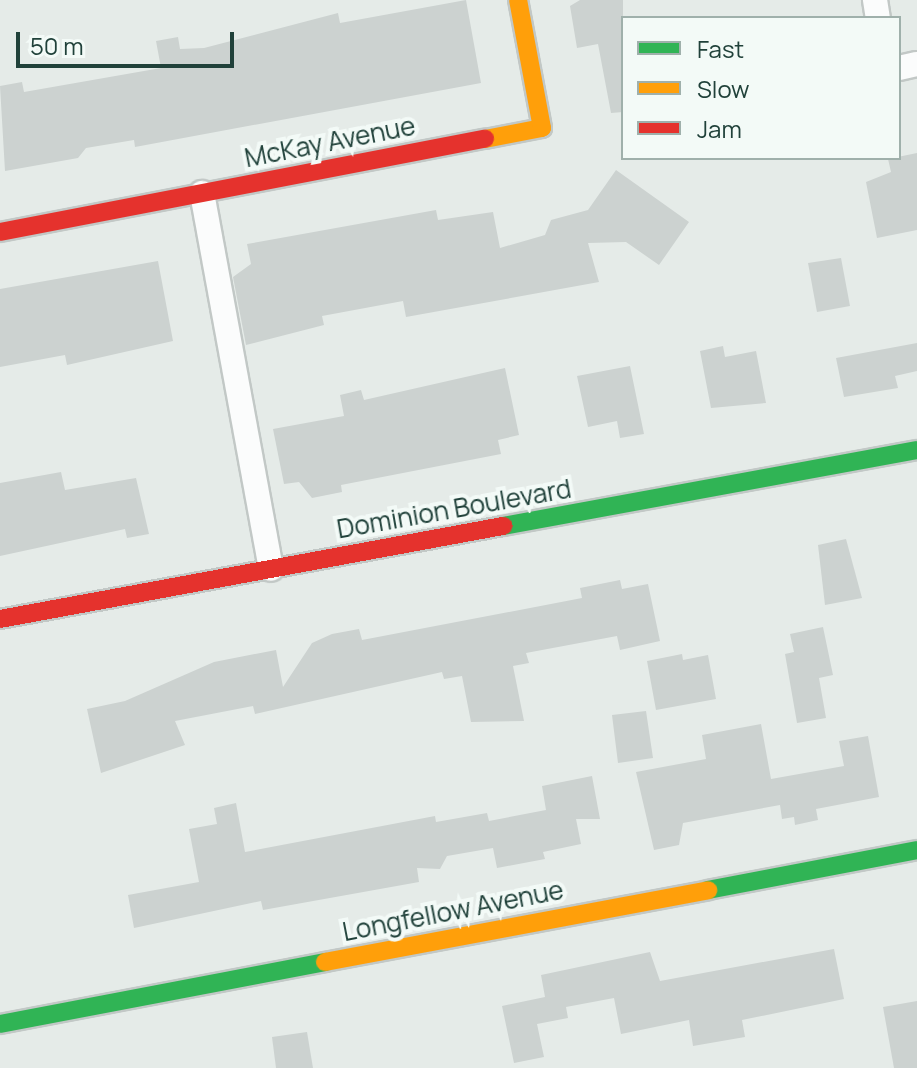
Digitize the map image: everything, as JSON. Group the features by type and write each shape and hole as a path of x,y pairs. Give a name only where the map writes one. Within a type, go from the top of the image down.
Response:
{"street":[{"name":"McKay Avenue","path":"0,232 542,128 518,0"},
{"path":"202,193 271,569"},
{"name":"Dominion Boulevard","path":"0,619 917,450"},
{"name":"Longfellow Avenue","path":"0,1024 917,850"}],"building":[{"path":"466,0 481,83 135,147 134,140 86,148 78,158 5,171 0,86 22,82 24,92 161,68 156,41 178,37 180,49 204,48 338,13 340,23"},
{"path":"580,0 623,0 621,112 611,113 598,44 577,48 570,6"},
{"path":"917,153 917,230 877,238 866,182 891,172 888,160 901,160 901,156"},
{"path":"616,170 689,222 659,265 626,242 588,243 599,282 406,317 403,301 322,316 324,325 246,345 233,277 251,264 247,244 436,210 438,220 493,212 500,248 545,235 551,220 588,210"},
{"path":"841,258 850,306 817,312 808,263"},
{"path":"158,261 173,341 67,365 65,355 0,367 0,289"},
{"path":"917,343 917,371 895,376 898,388 844,397 836,358"},
{"path":"723,346 725,357 756,351 766,403 711,408 700,351"},
{"path":"630,366 644,434 620,438 617,421 588,427 577,376"},
{"path":"505,368 519,435 498,440 501,454 341,485 342,492 312,498 299,482 284,484 273,429 344,416 340,395 361,390 364,400"},
{"path":"61,472 65,490 136,478 149,534 127,538 125,529 0,556 0,483"},
{"path":"846,539 862,598 825,605 818,545"},
{"path":"620,580 622,589 648,584 660,641 620,650 617,636 526,653 529,663 513,666 524,721 471,722 462,676 444,679 442,672 255,714 253,706 175,721 185,745 101,773 87,709 125,701 214,662 276,650 283,687 312,643 332,634 359,629 362,640 582,598 580,588"},
{"path":"823,627 833,675 819,678 826,718 797,723 785,654 794,652 790,634"},
{"path":"682,654 683,660 708,655 716,699 656,710 647,661"},
{"path":"646,711 653,758 618,763 612,715"},
{"path":"761,724 771,779 844,766 839,741 868,736 879,797 816,809 818,820 795,825 794,817 782,819 780,805 683,823 679,845 654,850 636,772 706,759 702,735"},
{"path":"592,776 600,819 576,819 581,844 543,852 545,859 497,868 493,848 447,856 440,869 417,868 419,882 263,910 261,901 134,928 128,895 199,882 189,829 217,824 214,808 236,803 245,852 435,816 436,822 487,813 489,821 546,810 542,786"},
{"path":"834,949 844,999 742,1020 745,1037 693,1046 689,1020 621,1034 614,998 566,1007 568,1018 537,1024 544,1057 514,1063 502,1006 545,997 541,975 650,952 660,981"},
{"path":"917,1001 917,1068 894,1068 883,1007"},
{"path":"307,1032 313,1068 276,1068 272,1037"}],"traffic: fast":[{"path":"503,526 917,450"},
{"path":"708,890 917,850"},
{"path":"0,1024 325,962"}],"traffic: slow":[{"path":"485,139 542,128 518,0"},
{"path":"325,962 708,890"}],"traffic: jam":[{"path":"0,232 485,139"},
{"path":"0,619 503,526"}]}
